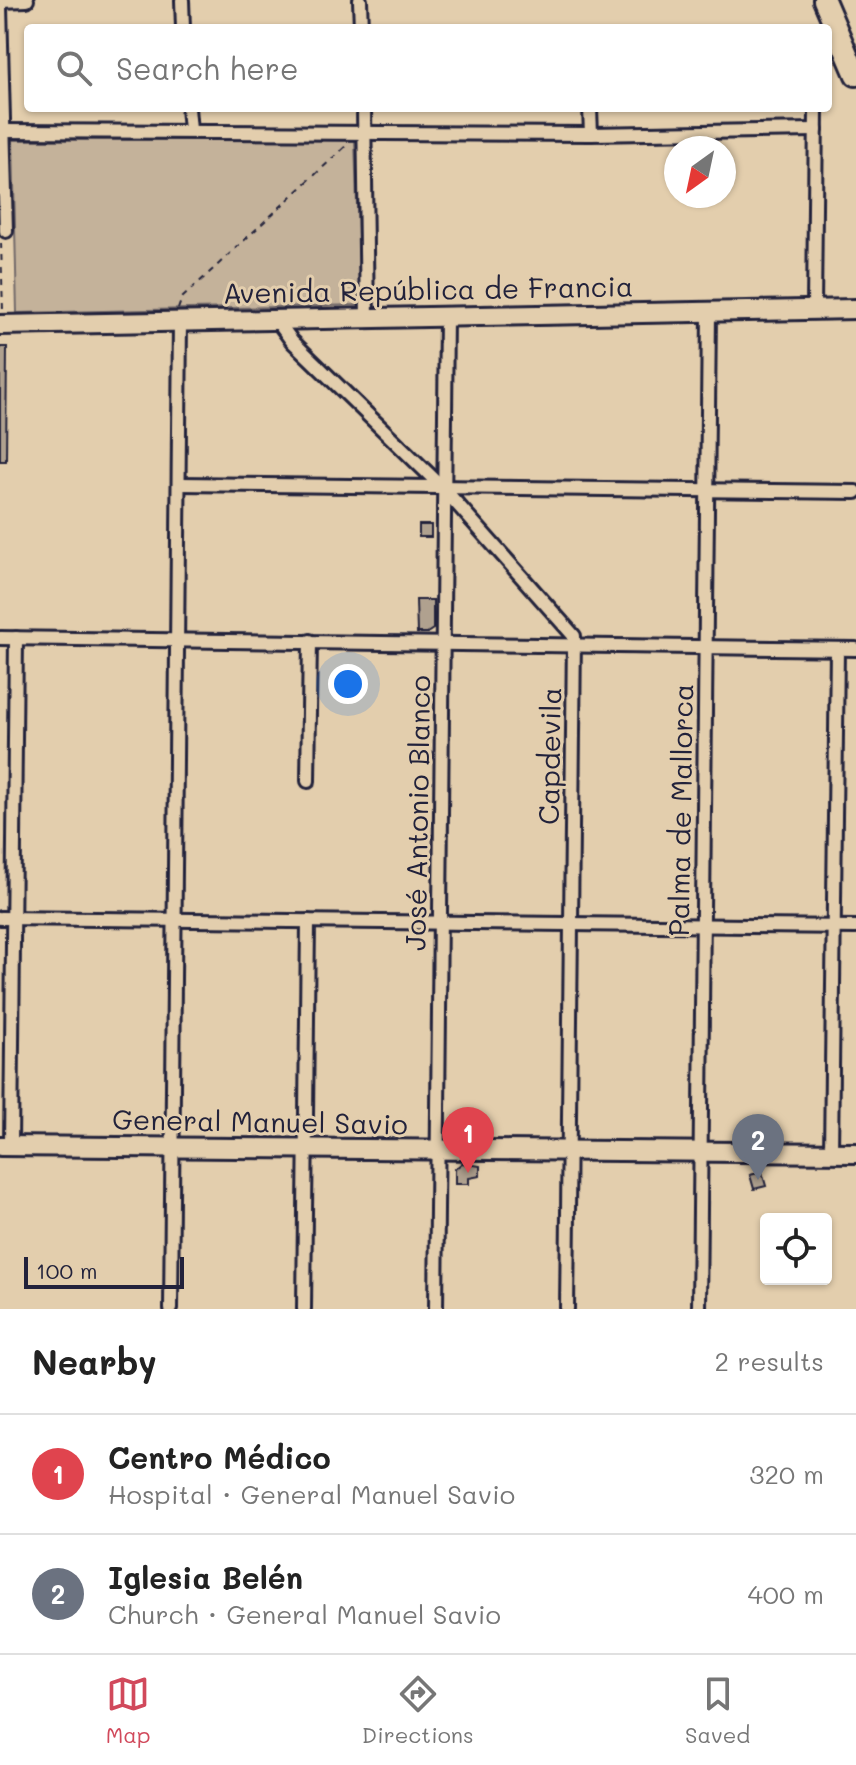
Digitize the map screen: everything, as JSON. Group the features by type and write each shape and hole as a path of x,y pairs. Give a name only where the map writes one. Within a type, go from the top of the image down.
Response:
{"main road":[{"path":"824,0 829,24"},
{"path":"832,30 856,75"},
{"name":"Avenida República de Francia","path":"2,325 856,309"},
{"name":"General Manuel Savio","path":"6,1146 437,1152 856,1153"}],"street":[{"path":"0,1 27,0"},
{"path":"182,0 183,24"},
{"path":"360,0 361,24"},
{"path":"0,7 6,231"},
{"path":"188,112 190,130"},
{"path":"364,112 367,319"},
{"path":"590,112 591,134"},
{"path":"814,309 816,112"},
{"path":"2,131 591,134 816,130"},
{"name":"Palma de Mallorca","path":"699,1309 709,312"},
{"name":"José Antonio Blanco","path":"436,1309 446,317"},
{"path":"171,1309 180,320"},
{"path":"278,322 292,341 444,489 572,632 575,644"},
{"path":"180,484 856,492"},
{"path":"0,638 856,649"},
{"path":"6,1146 6,918 16,638"},
{"path":"308,781 310,641"},
{"name":"Capdevila","path":"567,1309 575,644"},
{"path":"831,1153 837,649"},
{"path":"6,918 856,927"},
{"path":"304,1309 308,921"}],"path":[{"path":"180,320 178,306 182,298 244,245 335,154 365,134"},
{"path":"2,325 1,241 6,231"}],"shaded area":[{"path":"355,139 360,305 17,313 13,140"}],"building":[{"path":"0,347 7,347 6,461 0,461"},
{"path":"419,525 431,525 431,537 419,537"},
{"path":"416,600 433,600 433,629 427,633 417,633"},
{"path":"462,1163 480,1166 480,1176 469,1178 469,1184 455,1184 455,1169"},
{"path":"762,1172 766,1186 754,1189 750,1175"}],"place":[{"name":"Centro Médico","path":"468,1173"},
{"name":"Iglesia Belén","path":"758,1180"}]}
